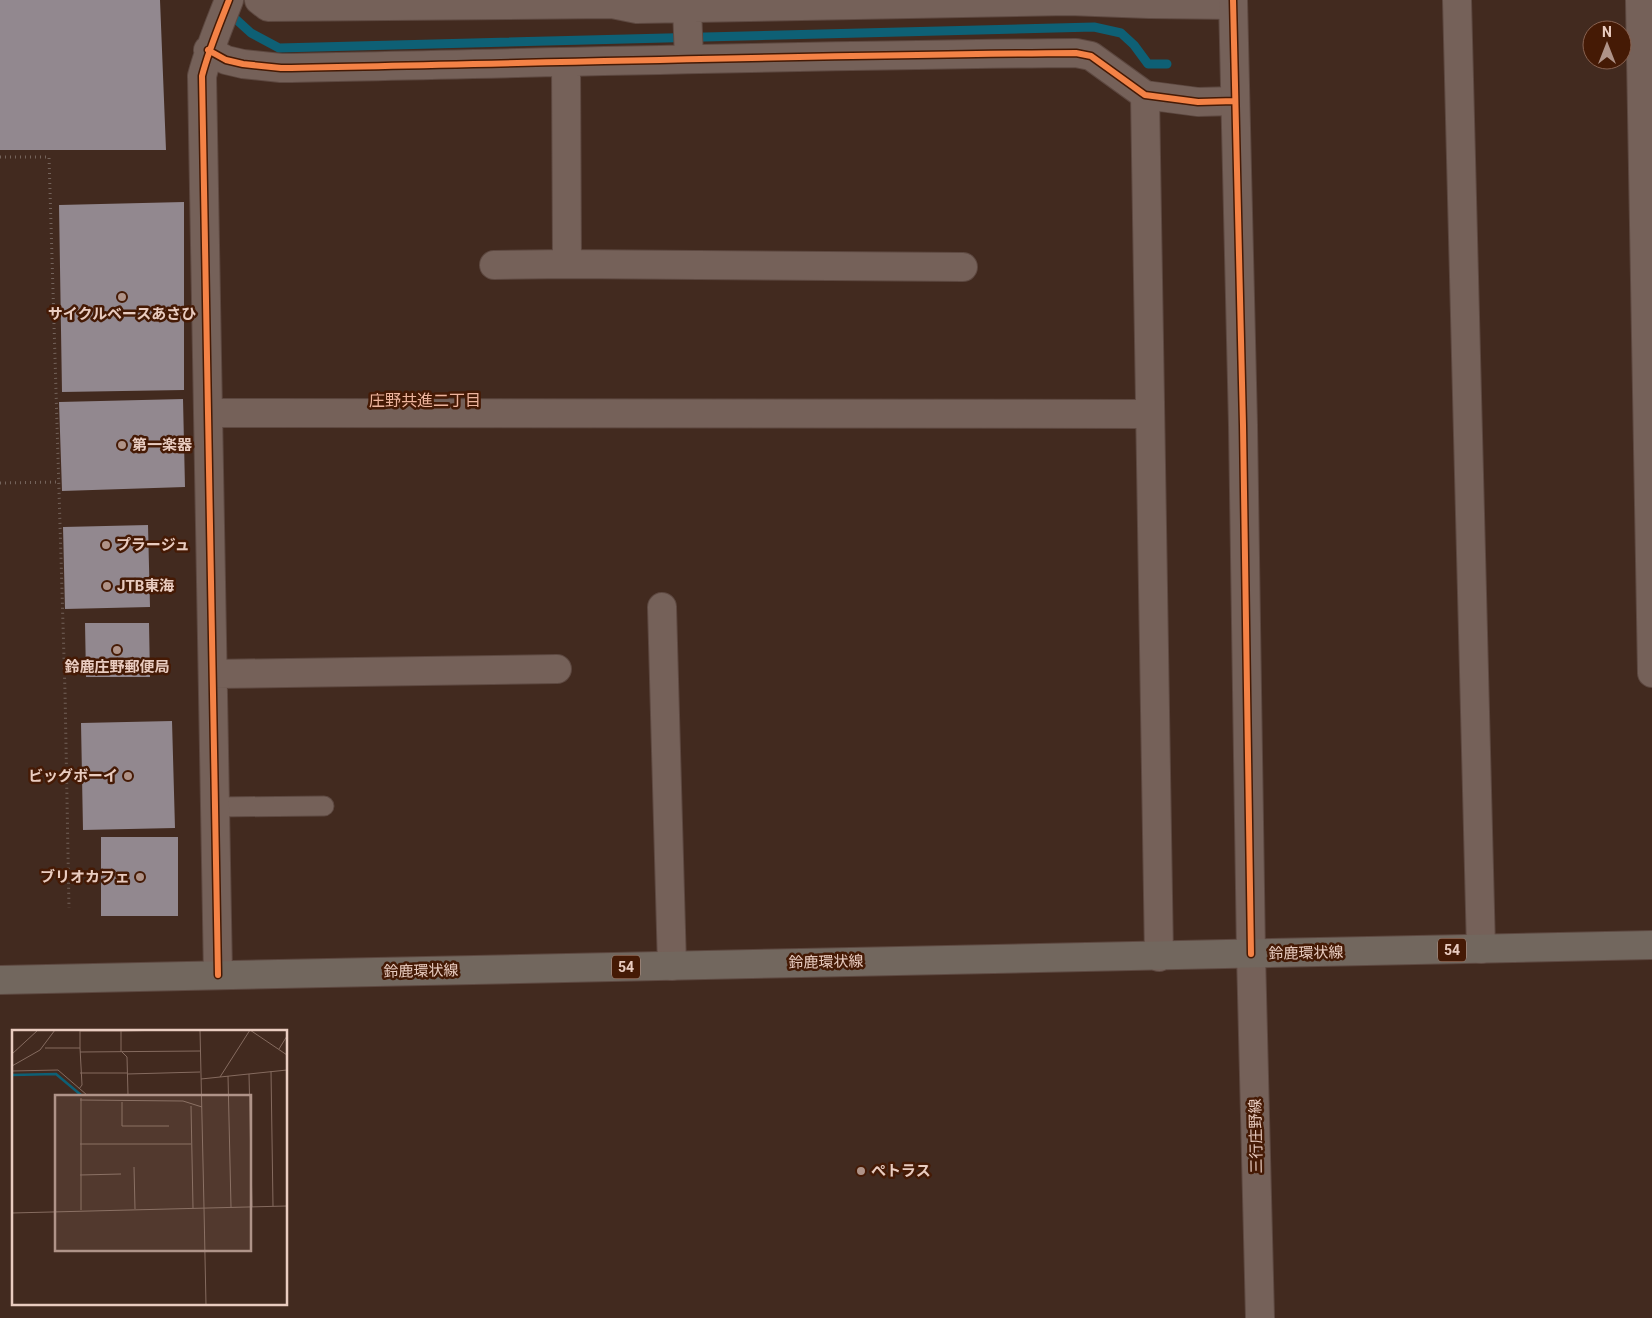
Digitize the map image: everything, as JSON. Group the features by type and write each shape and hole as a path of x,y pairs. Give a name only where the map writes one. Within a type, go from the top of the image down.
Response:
{"main road":[{"name":"鈴鹿環状線","path":"0,980 871,961 1159,957 1652,945"}],"street":[{"path":"218,975 202,76 208,50 216,35 229,0"},
{"path":"259,0 268,7 612,2 637,9 688,12 1069,1 1149,4 1233,3"},
{"path":"1458,0 1481,949"},
{"path":"1640,0 1652,673"},
{"name":"三行庄野線","path":"1233,3 1243,435 1251,954 1260,1318"},
{"path":"688,12 689,54"},
{"path":"208,50 226,60 281,68 566,63 689,54 1076,53 1092,56 1145,95 1198,102 1235,101"},
{"path":"566,63 567,264"},
{"path":"1145,95 1159,957"},
{"path":"494,265 963,267"},
{"path":"208,413 1149,414"},
{"path":"662,607 672,966"},
{"path":"213,674 557,669"}],"lane":[{"path":"215,808 324,806"}],"path":[{"path":"0,157 49,157 65,682 69,908"},
{"path":"0,483 58,482"}],"building":[{"path":"0,0 160,0 166,150 0,150"},
{"name":"サイクルベースあさひ","path":"184,202 184,390 62,392 59,205"},
{"name":"第一楽器","path":"183,399 185,487 62,491 59,402"},
{"path":"148,525 150,607 65,609 63,527"},
{"path":"85,623 149,623 150,677 86,677"},
{"name":"ビッグボーイ","path":"172,721 175,828 83,830 81,723"},
{"name":"ブリオカフェ","path":"101,837 178,837 178,916 101,916"}],"waterway":[{"path":"228,12 251,33 279,48 1094,27 1121,33 1134,45 1148,64 1167,64"}],"cycle path":[{"path":"218,975 202,76 229,0"},
{"path":"1233,0 1243,425 1251,954"},
{"path":"208,50 226,60 243,64 281,68 778,57 1076,53 1091,56 1145,95 1198,102 1235,101"}],"place":[{"name":"サイクルベースあさひ","path":"122,297"},
{"name":"第一楽器","path":"122,445"},
{"name":"プラージュ","path":"106,545"},
{"name":"JTB東海","path":"107,586"},
{"name":"鈴鹿庄野郵便局","path":"117,650"},
{"name":"ビッグボーイ","path":"128,776"},
{"name":"ブリオカフェ","path":"140,877"},
{"name":"ぺトラス","path":"861,1171"}],"district":[{"name":"庄野共進二丁目","path":"425,400"}]}
